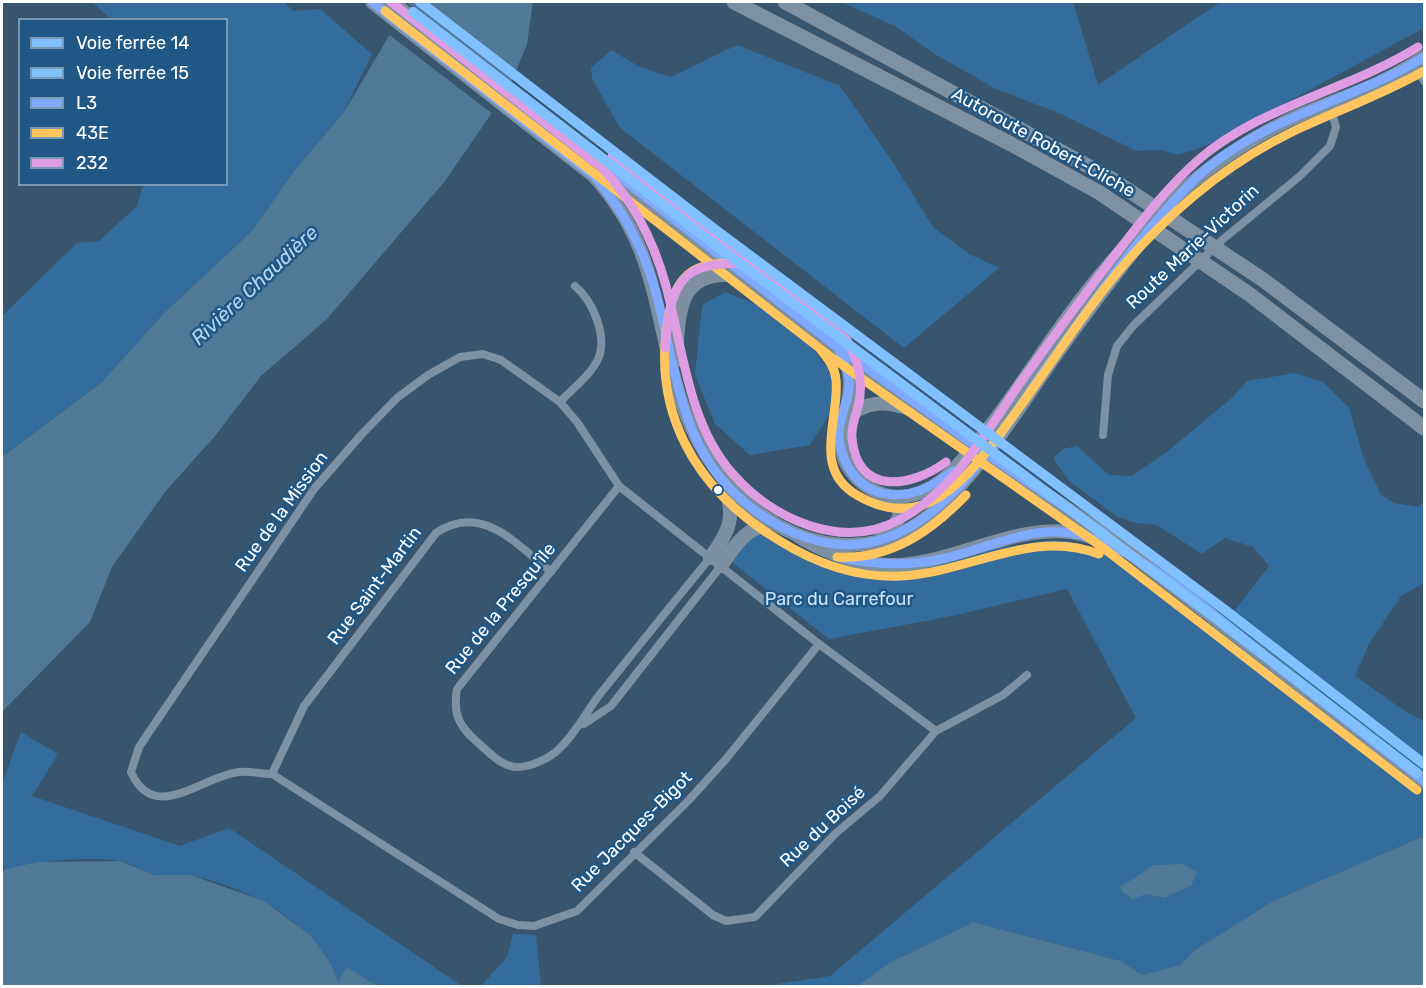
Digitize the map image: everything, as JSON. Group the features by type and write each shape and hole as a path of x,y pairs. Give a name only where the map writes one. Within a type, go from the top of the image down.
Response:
{"highway":[{"name":"Autoroute Robert-Cliche","path":"734,2 1100,193 1249,294 1425,428"},
{"name":"Autoroute Robert-Cliche","path":"785,2 1110,178 1262,279 1425,401"},
{"path":"838,348 993,459 1109,537 1425,781"},
{"path":"842,423 852,412 869,404 883,403 930,414"},
{"path":"879,541 895,526 900,514 897,506 884,495"},
{"path":"798,536 841,557 895,565 945,558 1042,531 1069,532 1089,536 1141,563"}],"main road":[{"path":"372,2 594,176 623,211 645,258 682,403 694,431 725,483 732,514 729,529 715,562"},
{"path":"392,2 604,164 838,348 846,362 850,381 849,400 842,423 840,448 848,466 863,484 884,495"},
{"name":"Route Marie-Victorin","path":"884,495 902,497 928,489 960,464 998,417 1088,290 1132,237 1208,167 1239,146 1286,122 1362,91 1419,61"},
{"name":"Route Marie-Victorin","path":"725,483 773,522 798,536 848,547 879,541 904,532 922,520 964,480 1095,298 1179,195"},
{"path":"675,375 681,308 689,290 701,280 712,275 723,273 748,276"},
{"path":"715,562 754,527 773,522"}],"street":[{"path":"1419,61 1425,81"},
{"name":"Route Marie-Victorin","path":"1103,435 1108,375 1117,346 1133,326 1222,240 1300,176 1330,146 1336,128 1329,103"},
{"path":"560,402 594,367 599,357 600,344 594,312 575,286"},
{"name":"Rue de la Mission","path":"272,774 238,772 163,797 150,795 143,790 131,772 139,747 314,489 397,398 428,375 460,357 483,354 501,360 560,402 577,422 619,486 819,644 936,731"},
{"name":"Rue de la Presqu'île","path":"619,486 457,689 454,710 464,730 502,763 518,767 537,762 557,751 581,725 598,696 715,562"},
{"name":"Rue Saint-Martin","path":"272,774 304,706 436,533 449,525 462,521 482,523 507,537 551,572"},
{"name":"Rue de la Presqu'île","path":"581,725 611,706 715,562"},
{"name":"Rue Jacques-Bigot","path":"272,774 500,919 518,925 534,926 577,911 688,801 726,759 819,644"},
{"name":"Rue du Boisé","path":"634,852 712,915 726,921 755,918 771,904 800,869 880,796 936,731 1003,695 1027,675"}],"green space":[{"path":"92,2 284,2 293,11 320,9 372,54 344,112 294,171 252,231 164,313 102,382 2,457 2,316 77,243 99,241 137,206 143,186 228,186 228,18 110,18"},
{"path":"841,2 1073,2 1098,85 1220,2 1424,2 1424,28 1208,145 1178,155 1160,150 1137,151 1061,114 994,88 933,53 895,26"},
{"path":"737,45 840,86 890,158 933,227 969,254 999,268 904,348 619,127 592,78 591,68 611,50 640,67 671,77"},
{"path":"725,292 790,318 828,369 835,386 829,415 810,445 750,455 715,424 695,375 702,305"},
{"name":"Parc du Carrefour","path":"1295,373 1323,382 1349,408 1364,459 1381,495 1394,503 1418,507 1424,502 1424,583 1401,596 1369,644 1355,676 1409,714 1424,721 1424,836 1273,901 1195,950 1180,965 1142,975 1121,961 973,922 889,963 857,986 764,986 830,976 1136,718 1067,589 947,617 829,639 733,563 740,546 767,531 818,557 847,564 890,568 992,546 1065,541 1085,545 1123,564 1160,590 1209,631 1236,609 1269,566 1253,547 1225,538 1202,554 1157,525 1136,523 1116,516 1068,480 1053,458 1063,449 1077,446 1109,475 1132,476 1168,451 1233,397 1247,381","holes":["1196,872 1191,886 1164,898 1146,894"]},
{"path":"21,732 58,754 32,796 180,846 229,828 462,986 377,986 347,968 338,982 314,942 280,912 239,890 194,876 158,875 123,862 91,859 47,862 6,870 2,865 2,784"},
{"path":"513,934 536,935 541,986 481,986 507,957"}],"water":[{"name":"Rivière Chaudière","path":"409,2 533,2 527,44 509,88 445,181 327,319 261,376 215,436 165,492 112,567 90,622 2,712 2,457 102,382 164,313 252,231 294,171 344,112"},
{"path":"1424,836 1424,986 857,986 889,963 973,922 1121,961 1142,975 1180,965 1195,950 1273,901"},
{"path":"120,861 155,875 191,875 264,901 310,935 331,964 338,981 347,967 377,986 2,986 2,870 38,862"},
{"path":"1182,864 1197,872 1191,886 1164,898 1146,894 1133,899 1122,892 1120,887 1154,865"}],"pier":[{"path":"406,2 514,84 494,115 387,33"}],"rail line":[{"name":"14","path":"420,2 713,228 1225,610 1424,764"},
{"name":"15","path":"413,12 706,238 1218,620 1417,773"}],"transit line":[{"name":"L3","path":"372,2 594,176 604,189 622,214 644,256 661,311 678,388 686,413 695,437 723,481 754,510 791,532 818,541 858,544 894,535 927,516 956,490 1008,425 1120,266 1156,221 1196,178 1221,157 1248,140 1396,73 1424,57"},
{"name":"232","path":"391,2 601,167 623,193 641,222 655,253 666,286 696,408 717,453 732,473 767,504 787,516 831,531 854,532 877,529 899,520 936,494 952,478 1112,259 1160,200 1197,161 1248,126 1362,76 1418,47"},
{"name":"43E","path":"385,11 831,357 1102,547 1417,790"},
{"name":"43E","path":"820,349 831,363 835,375 836,394 831,454 840,481 852,492 885,507 907,508 930,502 952,488 979,461 1105,288 1140,247 1192,197 1230,168 1271,143 1424,71"},
{"name":"232","path":"612,156 847,340 855,356 859,372 861,389 852,438 856,457 864,470 875,478 888,482 902,481 932,471 946,462"},
{"name":"L3","path":"605,165 838,348 849,378 848,395 840,424 840,445 848,466 862,483 881,493 901,495 928,487 953,471"},
{"name":"43E","path":"749,264 721,263 698,268 689,274 674,294 665,346 666,380 673,413 685,443 702,472 724,497 750,520 780,541 823,563 868,575 900,576 926,573 1000,554 1049,546 1074,547 1099,554"},
{"name":"232","path":"665,348 671,307 675,292 683,280 693,272 707,266 749,264"},
{"name":"L3","path":"832,343 994,459 1105,534"},
{"name":"43E","path":"837,557 874,554 908,541 938,521 966,495"},
{"name":"L3","path":"843,558 882,563 920,562 946,558 1032,534 1061,532 1087,537 1115,548 1172,582 1424,781"}]}
